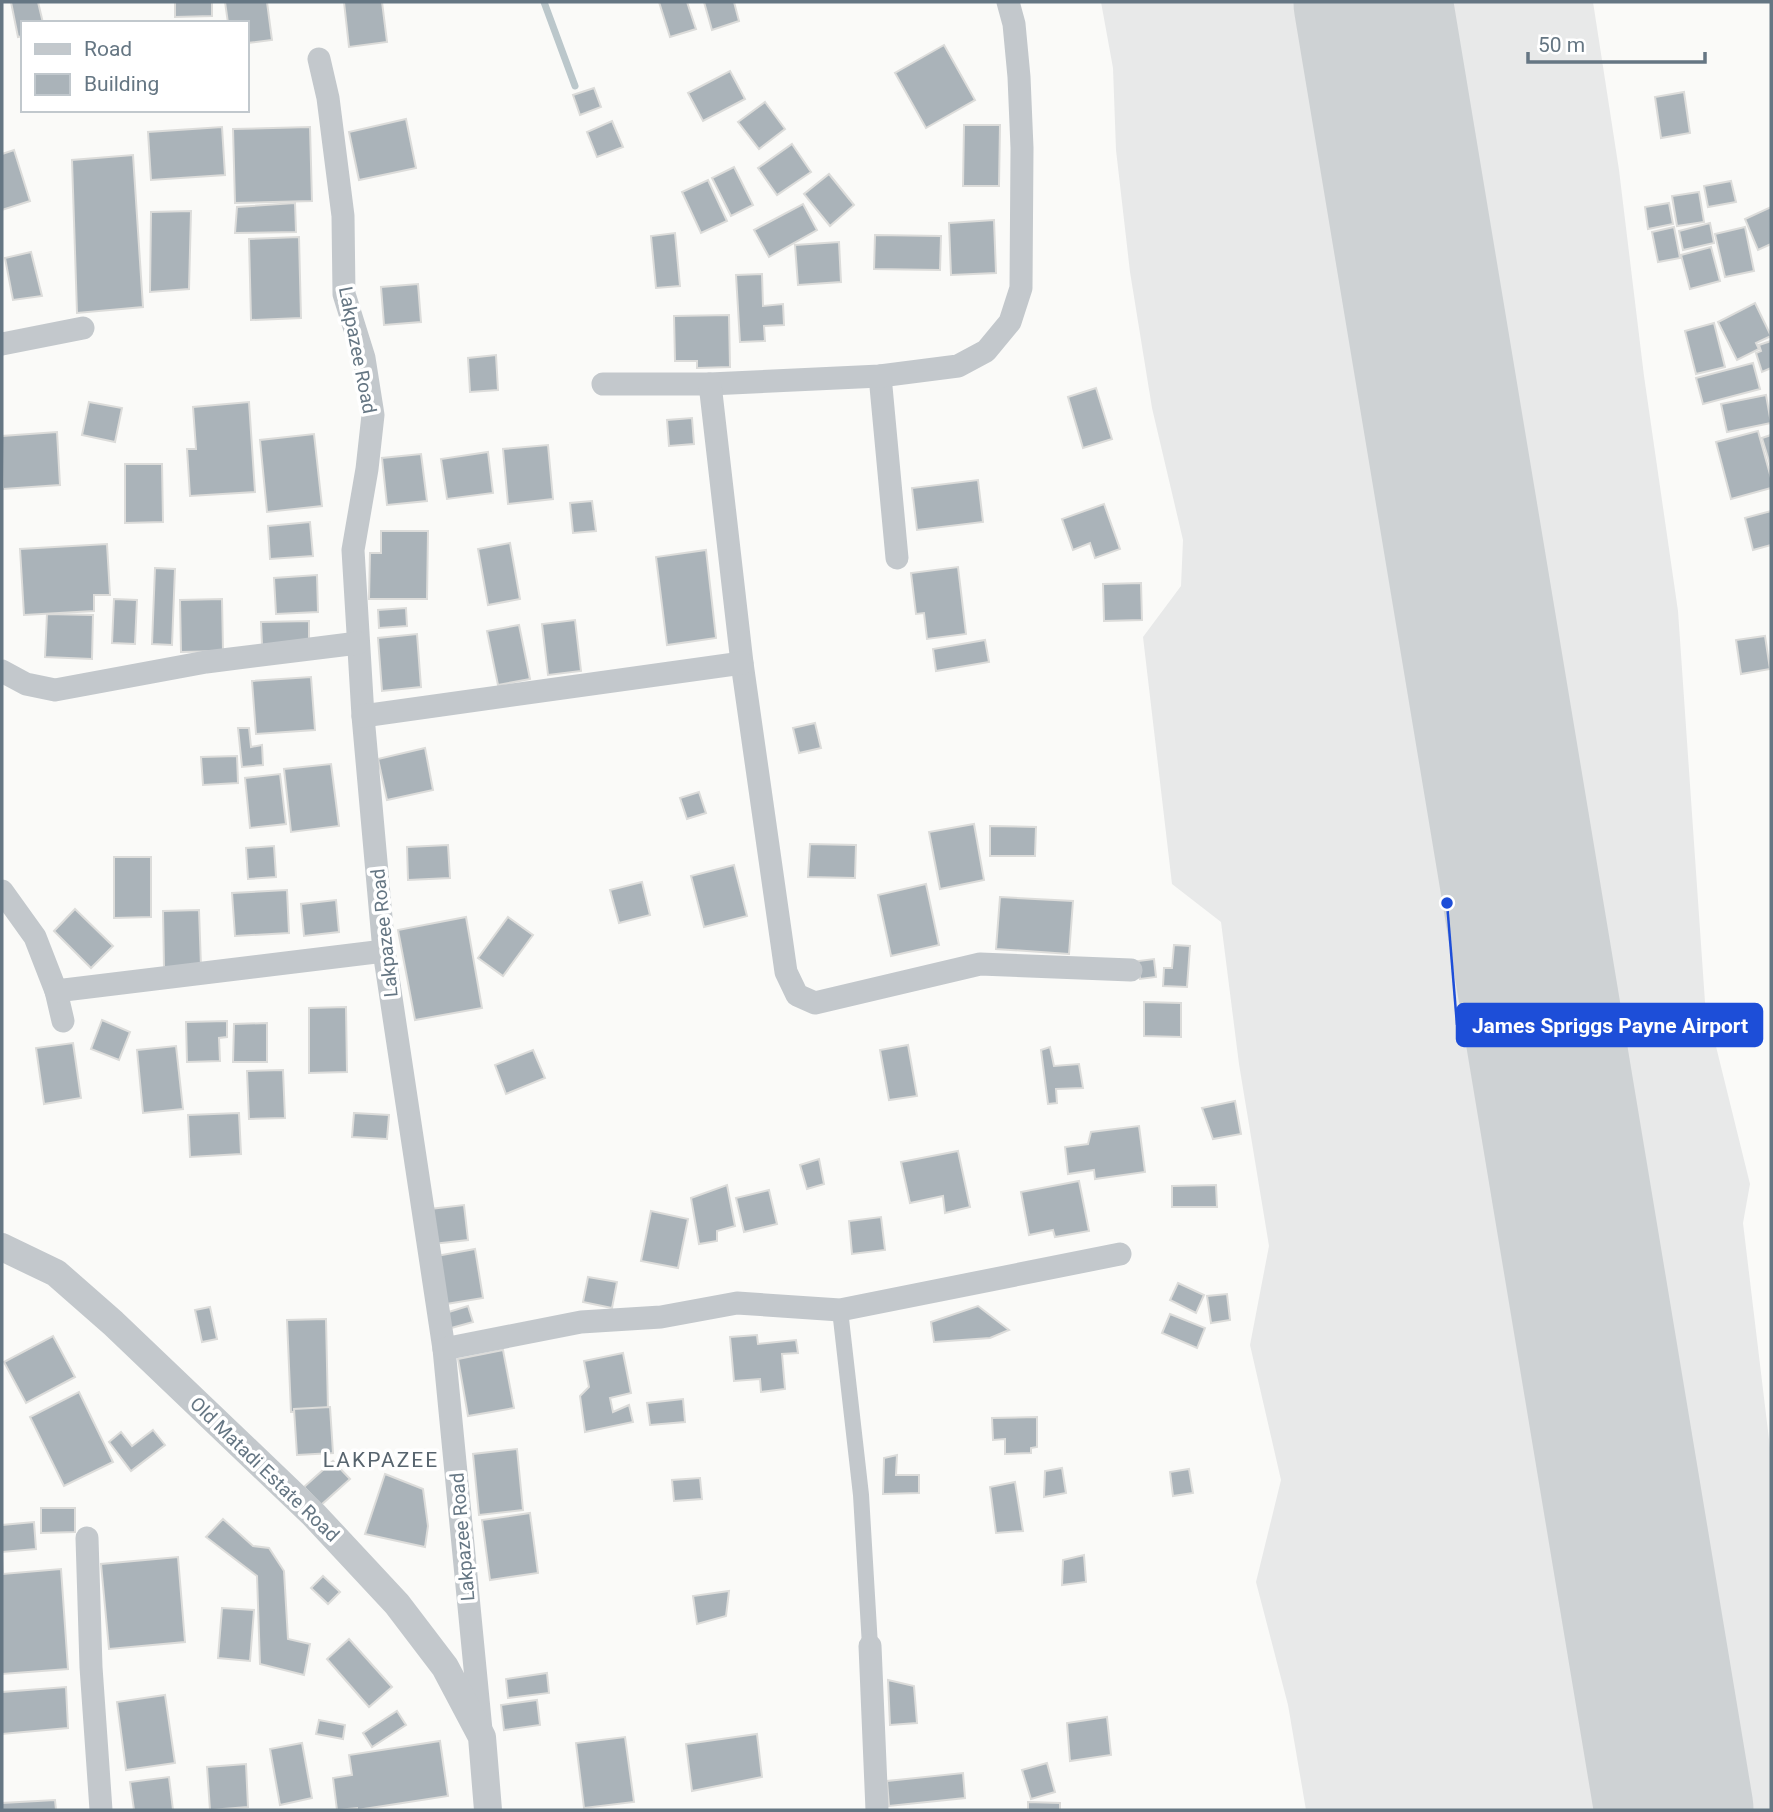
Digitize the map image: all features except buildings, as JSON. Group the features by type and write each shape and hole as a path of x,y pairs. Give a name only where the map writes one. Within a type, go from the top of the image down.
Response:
{"street":[{"path":"603,384 710,384 880,376 958,366 986,351 1010,322 1021,288 1022,148 1018,64 1014,24 1007,2"},
{"name":"Lakpazee Road","path":"319,59 328,98 344,216 344,294 364,358 373,415 354,550 363,716 384,951 444,1349 488,1810"},
{"path":"2,344 83,328"},
{"path":"880,376 897,558"},
{"path":"710,384 742,663 786,972 797,995 815,1003 980,964 1131,970"},
{"path":"2,671 26,684 55,690 206,662 358,643"},
{"path":"363,716 742,663"},
{"path":"2,891 35,937 56,991 63,1021"},
{"path":"56,991 384,951"},
{"name":"Old Matadi Estate Road","path":"2,1247 56,1273 113,1323 314,1515 397,1604 445,1667 482,1737"},
{"path":"444,1349 581,1322 661,1318 737,1303 840,1310 1120,1254"},
{"path":"840,1310 861,1495 877,1810"},
{"path":"87,1538 90,1667 102,1810"}],"shaded area":[{"path":"1101,2 1593,2 1619,170 1644,376 1678,611 1705,1002 1750,1184 1743,1223 1771,1456 1771,1810 1306,1810 1288,1705 1256,1582 1281,1480 1250,1345 1269,1246 1239,1064 1221,922 1172,884 1143,637 1181,586 1183,540 1152,408 1130,272 1116,150 1113,68"}],"waterway":[{"path":"544,2 575,86"}],"runway":[{"path":"1373,2 1674,1810"}],"place":[{"name":"James Spriggs Payne Airport","path":"1447,903"}],"district":[{"name":"LAKPAZEE","path":"381,1460"}]}
